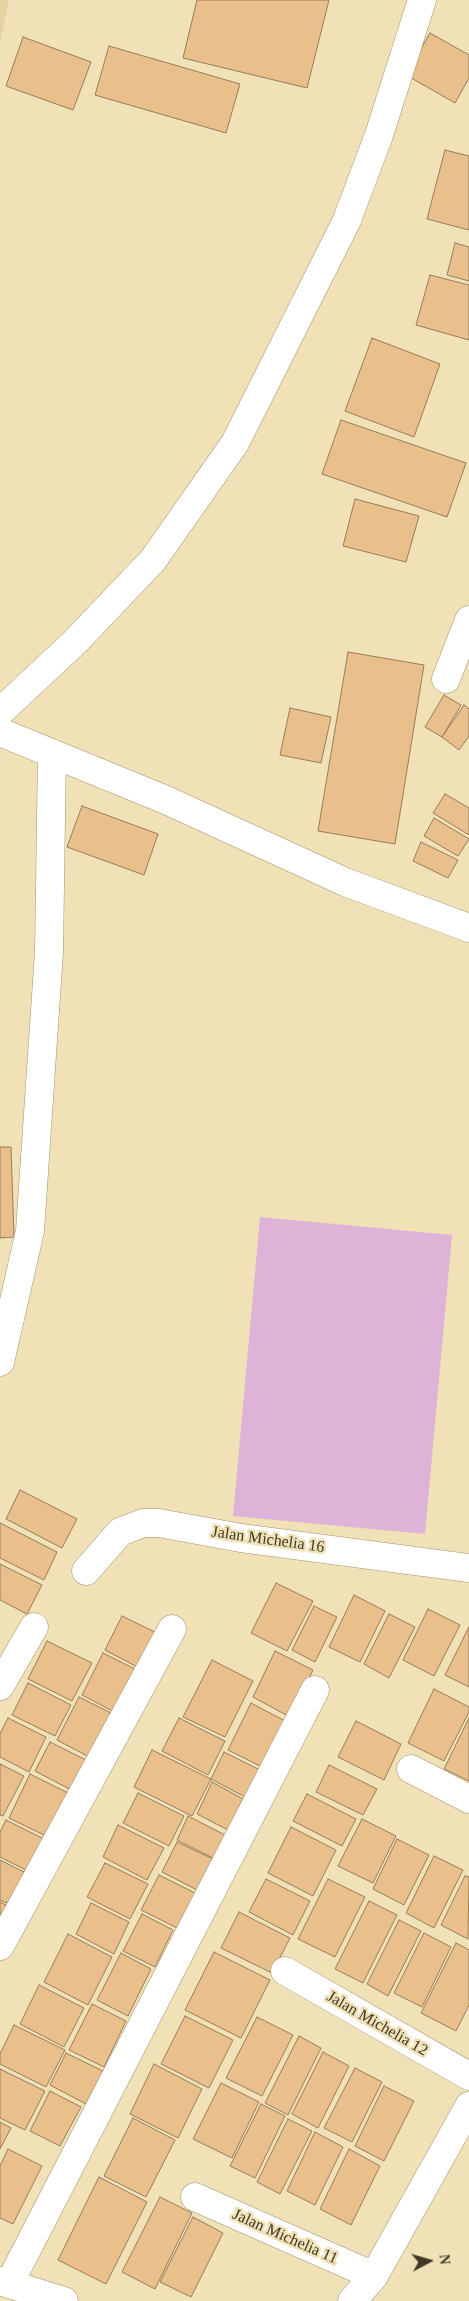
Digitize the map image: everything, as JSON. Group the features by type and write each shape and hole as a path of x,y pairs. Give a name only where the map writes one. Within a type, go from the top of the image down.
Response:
{"street":[{"path":"0,712 75,642 153,560 235,443 347,220 382,126 422,0"},
{"path":"446,680 469,620"},
{"path":"0,732 166,800 345,882 469,928"},
{"path":"0,1362 30,1231 49,952 52,753"},
{"name":"Jalan Michelia 16","path":"86,1571 120,1532 143,1523 159,1522 241,1538 469,1568"},
{"path":"0,1686 34,1627"},
{"path":"0,1946 172,1629"},
{"path":"64,2301 4,2282 314,1690"},
{"path":"411,1769 469,1799"},
{"name":"Jalan Michelia 12","path":"285,1971 469,2076"},
{"path":"352,2301 374,2276 469,2106"},
{"name":"Jalan Michelia 11","path":"195,2197 374,2276"}],"shaded area":[{"path":"0,0 9,0 0,43"},
{"path":"260,1217 452,1235 425,1534 233,1516"}],"building":[{"path":"197,0 329,0 307,88 183,58"},
{"path":"430,33 469,55 469,78 455,103 406,75"},
{"path":"23,37 91,62 73,110 6,86"},
{"path":"109,46 240,84 226,133 95,95"},
{"path":"445,150 469,156 469,230 427,219"},
{"path":"455,243 469,247 469,281 447,275"},
{"path":"430,275 469,285 469,340 416,325"},
{"path":"372,338 440,364 414,437 345,411"},
{"path":"341,420 466,463 447,517 322,474"},
{"path":"355,499 419,516 406,562 343,546"},
{"path":"348,652 424,665 395,844 318,831"},
{"path":"444,695 461,705 442,737 425,727"},
{"path":"464,705 469,709 469,736 459,750 442,737"},
{"path":"290,708 331,717 321,763 280,755"},
{"path":"445,794 469,808 469,835 433,813"},
{"path":"82,806 158,834 144,875 67,847"},
{"path":"434,818 469,839 458,856 424,836"},
{"path":"421,842 458,860 448,878 413,861"},
{"path":"0,1147 11,1147 14,1237 0,1238"},
{"path":"20,1490 77,1519 62,1548 6,1519"},
{"path":"0,1523 57,1552 44,1580 0,1558"},
{"path":"0,1564 42,1585 27,1614 0,1600"},
{"path":"276,1583 313,1601 287,1651 251,1633"},
{"path":"354,1595 385,1611 360,1662 329,1647"},
{"path":"314,1606 337,1617 315,1662 292,1650"},
{"path":"428,1609 460,1625 434,1676 403,1660"},
{"path":"389,1614 415,1627 389,1678 364,1664"},
{"path":"122,1616 163,1636 145,1671 105,1650"},
{"path":"469,1627 469,1687 445,1675"},
{"path":"47,1641 92,1663 72,1701 28,1679"},
{"path":"275,1651 313,1670 290,1717 253,1697"},
{"path":"103,1653 143,1673 122,1716 82,1695"},
{"path":"212,1660 253,1681 225,1737 183,1717"},
{"path":"28,1683 71,1705 55,1736 12,1715"},
{"path":"434,1689 469,1707 469,1712 444,1761 408,1743"},
{"path":"79,1697 119,1717 97,1761 57,1740"},
{"path":"251,1703 287,1722 264,1768 228,1750"},
{"path":"8,1718 46,1737 29,1772 0,1757 0,1734"},
{"path":"179,1718 225,1741 208,1775 162,1751"},
{"path":"469,1718 469,1781 444,1769"},
{"path":"356,1721 401,1744 384,1780 338,1757"},
{"path":"50,1742 92,1763 77,1793 35,1771"},
{"path":"152,1750 211,1779 192,1816 134,1787"},
{"path":"224,1752 262,1771 247,1798 211,1779"},
{"path":"0,1764 24,1776 3,1816 0,1815"},
{"path":"329,1765 377,1789 363,1815 316,1792"},
{"path":"30,1774 72,1795 50,1838 9,1818"},
{"path":"212,1782 243,1799 228,1830 197,1814"},
{"path":"138,1793 184,1816 169,1846 123,1823"},
{"path":"307,1794 356,1819 342,1846 293,1821"},
{"path":"188,1816 227,1836 215,1859 177,1840"},
{"path":"362,1819 396,1836 373,1883 338,1866"},
{"path":"6,1820 48,1841 32,1873 0,1857 0,1832"},
{"path":"118,1825 164,1848 147,1880 103,1857"},
{"path":"291,1827 336,1850 313,1896 268,1873"},
{"path":"397,1839 429,1855 404,1905 373,1889"},
{"path":"177,1842 213,1859 197,1890 162,1872"},
{"path":"434,1856 463,1870 434,1928 406,1913"},
{"path":"0,1860 28,1874 13,1906 0,1900"},
{"path":"105,1863 148,1884 130,1919 87,1897"},
{"path":"159,1875 195,1893 177,1928 141,1910"},
{"path":"465,1876 469,1877 468,1939 441,1925"},
{"path":"266,1879 310,1901 293,1935 249,1912"},
{"path":"328,1879 365,1897 335,1957 298,1939"},
{"path":"369,1901 397,1915 363,1983 335,1969"},
{"path":"0,1902 11,1908 0,1931"},
{"path":"91,1903 129,1922 114,1954 76,1934"},
{"path":"239,1912 290,1938 272,1973 221,1948"},
{"path":"142,1914 173,1930 155,1967 123,1951"},
{"path":"399,1920 421,1931 388,1996 367,1984"},
{"path":"424,1933 451,1947 422,2007 394,1993"},
{"path":"68,1934 112,1957 88,2005 44,1982"},
{"path":"456,1943 469,1950 469,2005 456,2031 421,2013"},
{"path":"214,1952 270,1980 241,2038 185,2010"},
{"path":"121,1953 151,1969 128,2016 97,2000"},
{"path":"39,1985 84,2008 64,2047 20,2024"},
{"path":"92,2004 126,2021 104,2067 69,2050"},
{"path":"185,2016 233,2040 209,2088 161,2064"},
{"path":"257,2017 293,2035 262,2096 226,2078"},
{"path":"14,2025 65,2050 46,2087 0,2064 0,2054"},
{"path":"299,2036 321,2048 288,2115 265,2103"},
{"path":"323,2052 349,2066 318,2128 292,2114"},
{"path":"66,2053 103,2071 86,2104 50,2085"},
{"path":"154,2064 202,2089 178,2138 130,2114"},
{"path":"355,2068 382,2082 352,2142 324,2128"},
{"path":"0,2069 45,2091 25,2130 0,2118"},
{"path":"221,2083 259,2102 232,2158 193,2139"},
{"path":"384,2086 414,2101 384,2161 355,2146"},
{"path":"50,2091 81,2107 60,2146 30,2131"},
{"path":"261,2104 285,2116 255,2178 230,2166"},
{"path":"133,2118 175,2140 146,2197 104,2176"},
{"path":"288,2119 312,2131 280,2194 257,2182"},
{"path":"0,2122 11,2128 0,2149"},
{"path":"315,2132 343,2147 315,2205 287,2191"},
{"path":"8,2149 42,2166 13,2224 0,2218 0,2166"},
{"path":"349,2149 380,2166 351,2225 320,2209"},
{"path":"99,2177 147,2202 106,2284 58,2260"},
{"path":"160,2197 192,2213 155,2289 122,2272"},
{"path":"193,2217 223,2233 191,2297 160,2282"}]}
